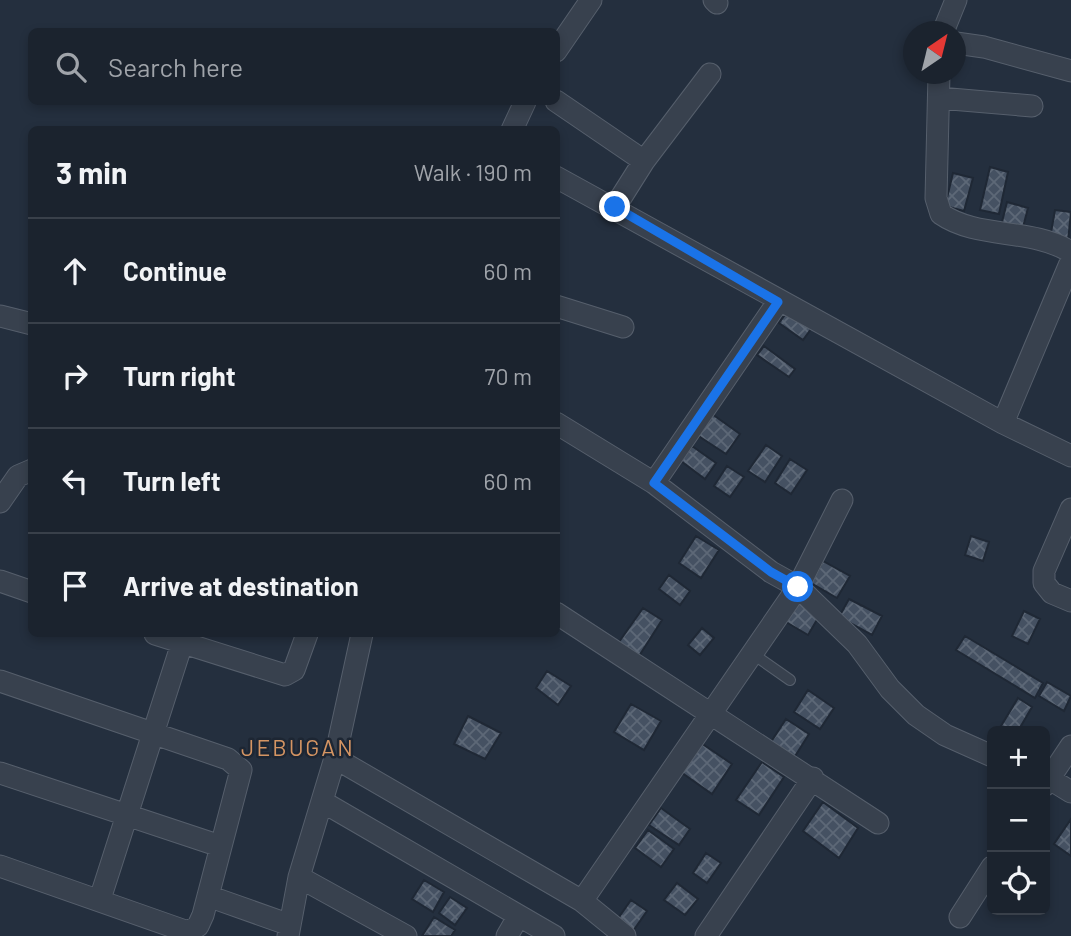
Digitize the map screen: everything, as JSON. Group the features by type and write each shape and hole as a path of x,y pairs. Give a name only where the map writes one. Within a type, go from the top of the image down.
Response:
{"street":[{"path":"560,45 591,0"},
{"path":"947,21 956,0"},
{"path":"966,45 1034,59 1071,71"},
{"path":"615,207 644,161 710,74"},
{"path":"939,84 936,198 941,214 959,223 1053,243 1069,251 1071,260 1003,423"},
{"path":"939,98 1032,106"},
{"path":"560,104 644,161"},
{"path":"514,126 524,105"},
{"path":"560,179 615,207 778,302 1003,423 1071,456"},
{"path":"654,483 778,302"},
{"path":"560,307 623,327"},
{"path":"0,316 28,323"},
{"path":"560,425 654,483 771,572 798,587 849,635 890,689 916,715 945,735 987,755"},
{"path":"0,502 27,475"},
{"path":"582,901 798,587 842,500"},
{"path":"1071,509 1044,571 1044,583 1052,593 1071,601"},
{"path":"0,581 28,591"},
{"path":"560,616 878,822"},
{"path":"100,899 183,638 285,675 294,670 305,637"},
{"path":"208,896 289,931 299,877 335,758 361,637"},
{"path":"0,681 239,765 240,774 208,896 198,926 188,932 0,866"},
{"path":"1050,775 1071,746"},
{"path":"335,758 582,901 625,936"},
{"path":"0,774 220,846"},
{"path":"706,936 813,778"},
{"path":"1050,782 1071,792"},
{"path":"323,802 554,936"},
{"path":"960,916 987,874"},
{"path":"299,877 406,936"},
{"path":"507,936 518,917"}],"lane":[{"path":"753,654 790,680"}],"building":[{"path":"990,167 1008,172 999,214 980,210"},
{"path":"953,173 973,178 964,211 945,206"},
{"path":"1007,202 1028,208 1022,231 1001,226"},
{"path":"1055,210 1071,212 1068,241 1050,238"},
{"path":"787,312 811,329 803,340 779,323"},
{"path":"764,346 795,369 789,377 757,355"},
{"path":"712,414 740,434 726,454 697,435"},
{"path":"766,445 782,456 765,482 748,471"},
{"path":"692,446 716,463 705,479 681,461"},
{"path":"790,459 807,470 791,494 775,483"},
{"path":"727,466 744,477 730,497 714,486"},
{"path":"696,536 719,550 701,578 679,563"},
{"path":"971,536 989,542 983,561 965,555"},
{"path":"823,561 850,576 837,598 811,583"},
{"path":"669,575 690,591 680,605 659,589"},
{"path":"849,599 882,616 872,635 839,617"},
{"path":"799,600 821,613 808,635 786,622"},
{"path":"643,608 662,620 639,656 619,642"},
{"path":"1024,611 1040,619 1028,644 1012,636"},
{"path":"702,628 714,638 700,655 688,645"},
{"path":"965,636 1043,683 1035,698 956,650"},
{"path":"547,671 571,686 558,705 536,688"},
{"path":"1047,682 1071,696 1064,711 1039,696"},
{"path":"808,690 834,708 820,729 794,712"},
{"path":"1018,698 1032,707 1021,726 1001,726"},
{"path":"631,704 661,721 644,750 614,732"},
{"path":"468,716 501,733 485,759 454,744"},
{"path":"786,719 809,734 792,761 769,745"},
{"path":"698,741 732,764 712,794 678,770"},
{"path":"762,762 784,777 759,815 736,800"},
{"path":"823,802 858,828 839,858 803,831"},
{"path":"661,808 690,829 679,845 649,825"},
{"path":"1071,819 1071,856 1054,844"},
{"path":"648,830 674,849 661,867 635,848"},
{"path":"706,853 721,863 707,883 693,873"},
{"path":"424,880 444,892 433,912 412,899"},
{"path":"677,883 698,899 685,915 664,900"},
{"path":"450,897 467,908 455,925 439,913"},
{"path":"631,900 647,911 633,931 617,920"},
{"path":"434,917 455,930 451,936 422,936"}],"district":[{"name":"JEBUGAN","path":"298,748"}],"route":[{"path":"615,207 778,302 654,483 771,572 798,587"}]}
